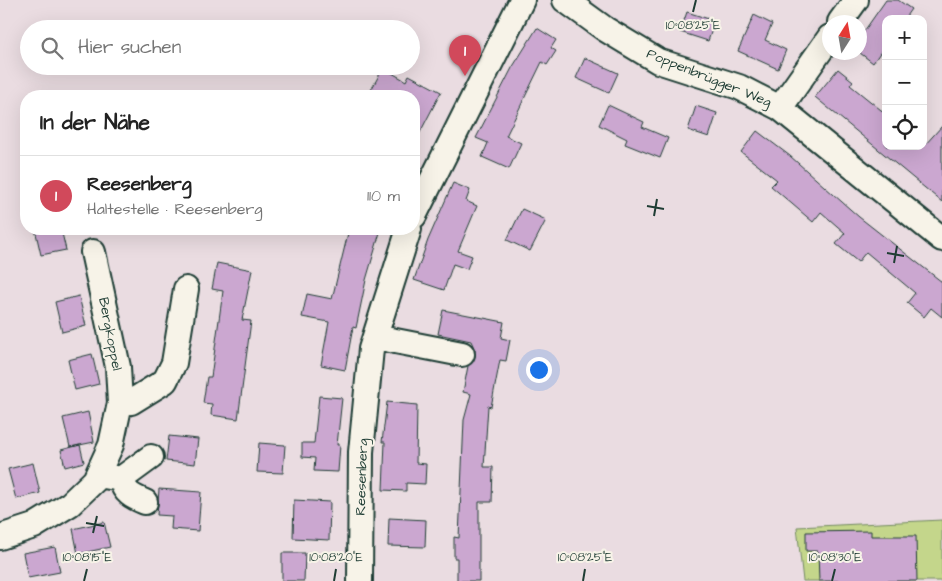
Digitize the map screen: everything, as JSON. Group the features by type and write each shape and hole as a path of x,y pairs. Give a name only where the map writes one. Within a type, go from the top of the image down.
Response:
{"street":[{"path":"420,204 522,0"},
{"name":"Poppenbrügger Weg","path":"565,0 605,29 658,61 739,87 780,108 942,239"},
{"path":"845,15 856,0"},
{"path":"780,108 822,48"},
{"name":"Reesenberg","path":"360,581 361,452 372,349 407,235"},
{"name":"Bergkoppel","path":"0,537 34,526 70,504 95,480 111,445 120,402 118,367 93,252"},
{"path":"120,402 130,402 165,381 174,363 186,289"},
{"path":"375,337 462,354"},
{"path":"98,475 121,478 151,457"},
{"path":"121,478 122,486 129,495 145,502"}],"green space":[{"path":"942,520 942,581 803,581 797,527"}],"building":[{"path":"886,0 898,0 911,9 907,15 882,15 882,50 873,63 867,58 867,27"},
{"path":"687,12 715,21 708,41 680,32"},
{"path":"754,15 772,24 765,40 786,50 778,69 738,51"},
{"path":"537,28 556,40 551,48 556,51 547,65 542,62 506,136 521,143 509,169 482,157 488,143 476,138 512,68"},
{"path":"585,58 618,73 609,93 576,78"},
{"path":"838,69 853,81 850,85 882,111 882,150 927,150 927,143 942,126 942,202 815,97"},
{"path":"379,75 395,75 406,81 409,75 441,92 420,132 420,90 371,90"},
{"path":"608,105 644,122 642,127 668,138 660,158 625,144 627,139 599,125"},
{"path":"696,106 717,113 709,137 688,130"},
{"path":"757,131 790,156 859,217 942,282 942,317 931,308 924,317 907,303 915,293 866,252 858,262 836,244 845,233 821,212 813,222 771,186 777,180 741,152"},
{"path":"453,183 470,190 466,201 477,206 458,251 472,256 467,269 453,264 444,290 414,280 428,240"},
{"path":"522,209 546,220 530,251 507,240"},
{"path":"36,235 62,235 66,250 41,255"},
{"path":"348,235 379,235 366,280 356,328 353,327 345,370 321,365 329,322 302,317 307,294 332,299"},
{"path":"217,263 252,270 242,320 251,321 238,419 211,415 212,404 203,403 207,377 211,377 223,291 212,289"},
{"path":"79,296 86,326 62,332 55,302"},
{"path":"443,310 504,322 501,338 510,340 506,361 500,360 491,407 488,406 484,467 493,467 492,502 479,502 479,581 457,581 457,558 454,558 454,537 459,538 464,420 471,394 463,392 468,366 475,357 475,350 471,341 438,334"},
{"path":"92,354 99,384 75,390 68,360"},
{"path":"319,396 342,398 337,445 340,445 338,472 314,471 315,458 302,457 302,443 314,443"},
{"path":"387,402 417,405 416,463 426,464 425,484 406,483 406,491 383,490 385,442 382,442"},
{"path":"88,412 94,442 70,447 63,418"},
{"path":"169,436 198,439 195,464 166,461"},
{"path":"259,443 285,445 283,473 257,472"},
{"path":"80,445 84,462 65,467 61,450"},
{"path":"33,463 40,493 16,499 8,469"},
{"path":"159,489 201,492 198,531 171,529 172,516 157,515"},
{"path":"294,500 330,502 329,540 293,538"},
{"path":"389,518 426,520 425,547 388,546"},
{"path":"104,522 110,547 78,554 73,529"},
{"path":"871,531 871,536 916,536 917,581 819,581 818,551 806,551 806,532"},
{"path":"55,547 60,572 28,578 23,553"},
{"path":"282,553 305,553 304,581 282,581"}],"place":[{"name":"Reesenberg","path":"465,76"}]}
